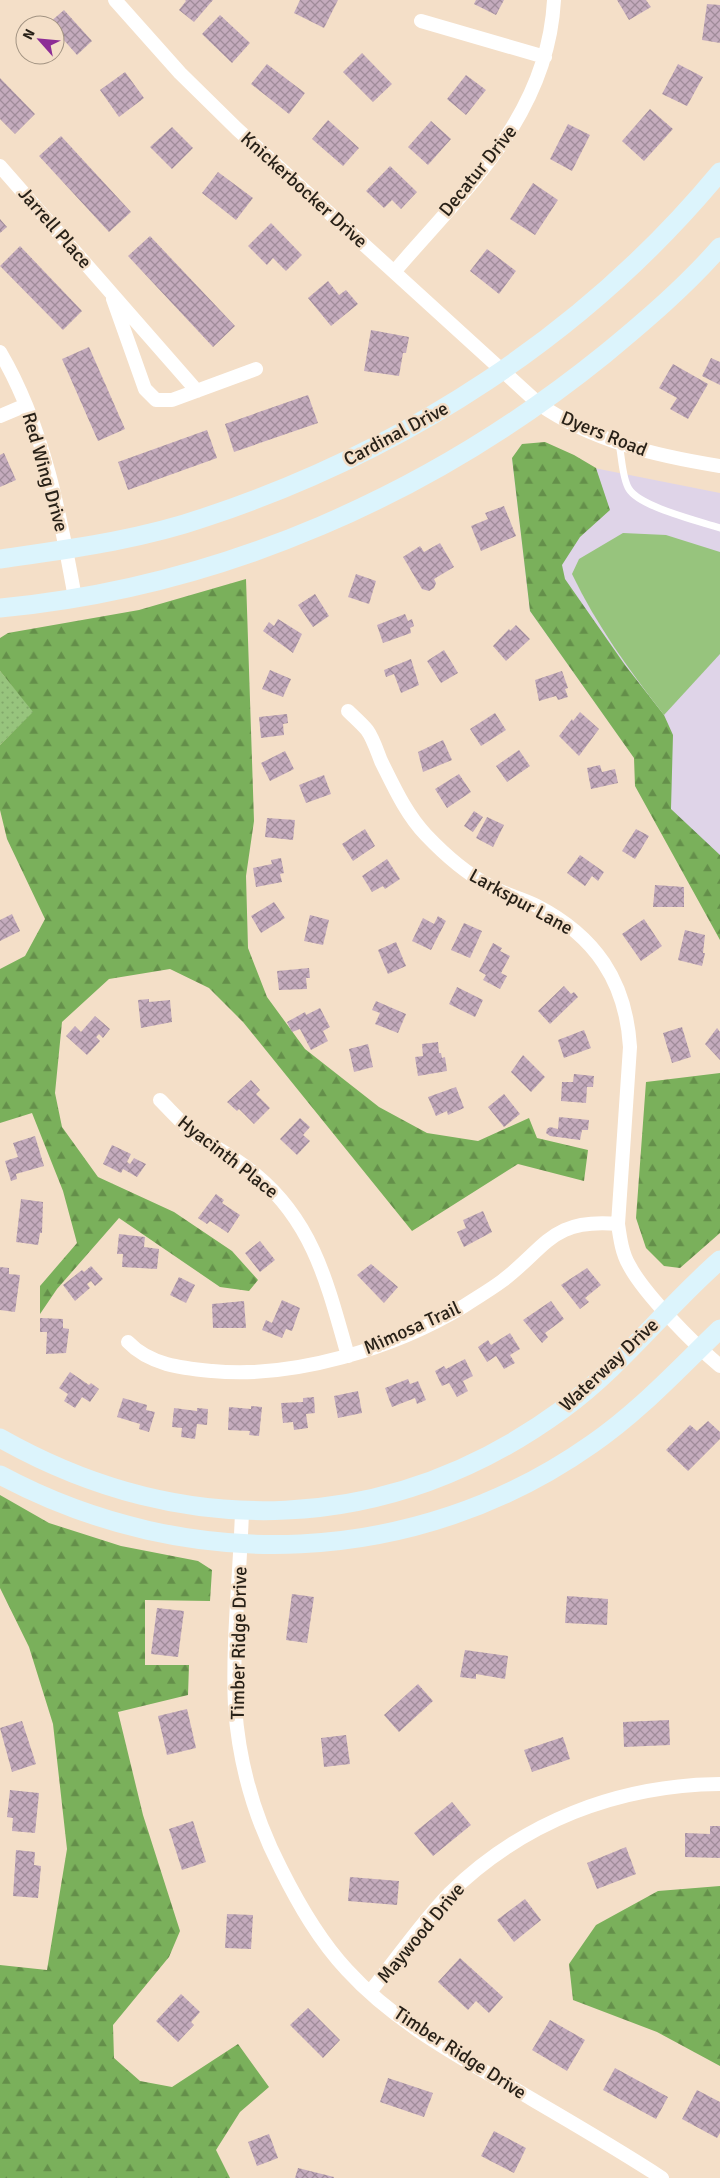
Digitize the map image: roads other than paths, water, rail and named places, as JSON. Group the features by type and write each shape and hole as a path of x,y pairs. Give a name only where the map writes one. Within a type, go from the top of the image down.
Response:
{"main road":[{"name":"Cardinal Drive","path":"0,559 66,550 161,530 205,518 272,494 332,468 392,438 464,397 557,331 607,288 683,214 720,172"},
{"path":"0,608 75,598 165,580 291,540 352,514 412,484 539,404 627,336 685,283 720,247"},
{"name":"Waterway Drive","path":"0,1438 41,1460 113,1489 162,1502 242,1511 299,1510 334,1506 378,1497 420,1485 461,1469 522,1436 564,1409 596,1382 720,1260"},
{"path":"0,1475 50,1500 99,1519 145,1531 241,1544 286,1545 358,1539 428,1524 480,1506 554,1470 630,1416 720,1329"}],"street":[{"name":"Knickerbocker Drive","path":"114,0 180,73 237,129 502,370"},
{"name":"Decatur Drive","path":"394,272 501,146 519,119 533,91 545,56 553,18 554,0"},
{"path":"421,21 545,56"},
{"name":"Jarrell Place","path":"0,166 198,391"},
{"name":"Jarrell Place","path":"110,291 145,388 150,396 163,402 256,369"},
{"name":"Red Wing Drive","path":"0,352 26,405 48,469 75,598"},
{"name":"Dyers Road","path":"502,370 539,404 562,419 619,444 673,458 720,466"},
{"path":"0,416 26,405"},
{"name":"Larkspur Lane","path":"348,711 367,731 402,803 424,833 447,857 490,886 535,905 560,919 584,938 606,965 623,1000 629,1028 630,1047 618,1224 621,1245 628,1264 639,1281 720,1366"},
{"name":"Hyacinth Place","path":"160,1100 182,1123 198,1136 257,1175 283,1200 313,1247 325,1275 348,1356"},
{"name":"Mimosa Trail","path":"128,1342 143,1355 158,1362 222,1372 256,1371 301,1366 348,1356 377,1348 420,1329 462,1306 502,1281 540,1245 562,1231 580,1225 599,1222 618,1224"},
{"name":"Timber Ridge Drive","path":"242,1511 235,1660 235,1706 244,1771 257,1814 274,1856 301,1909 332,1953 370,1992 402,2018 447,2050 662,2178"},
{"name":"Maywood Drive","path":"370,1992 449,1895 474,1871 526,1835 579,1809 617,1796 654,1789 720,1784"}],"lane":[{"path":"619,444 628,488 635,495 665,511 720,528"}]}
